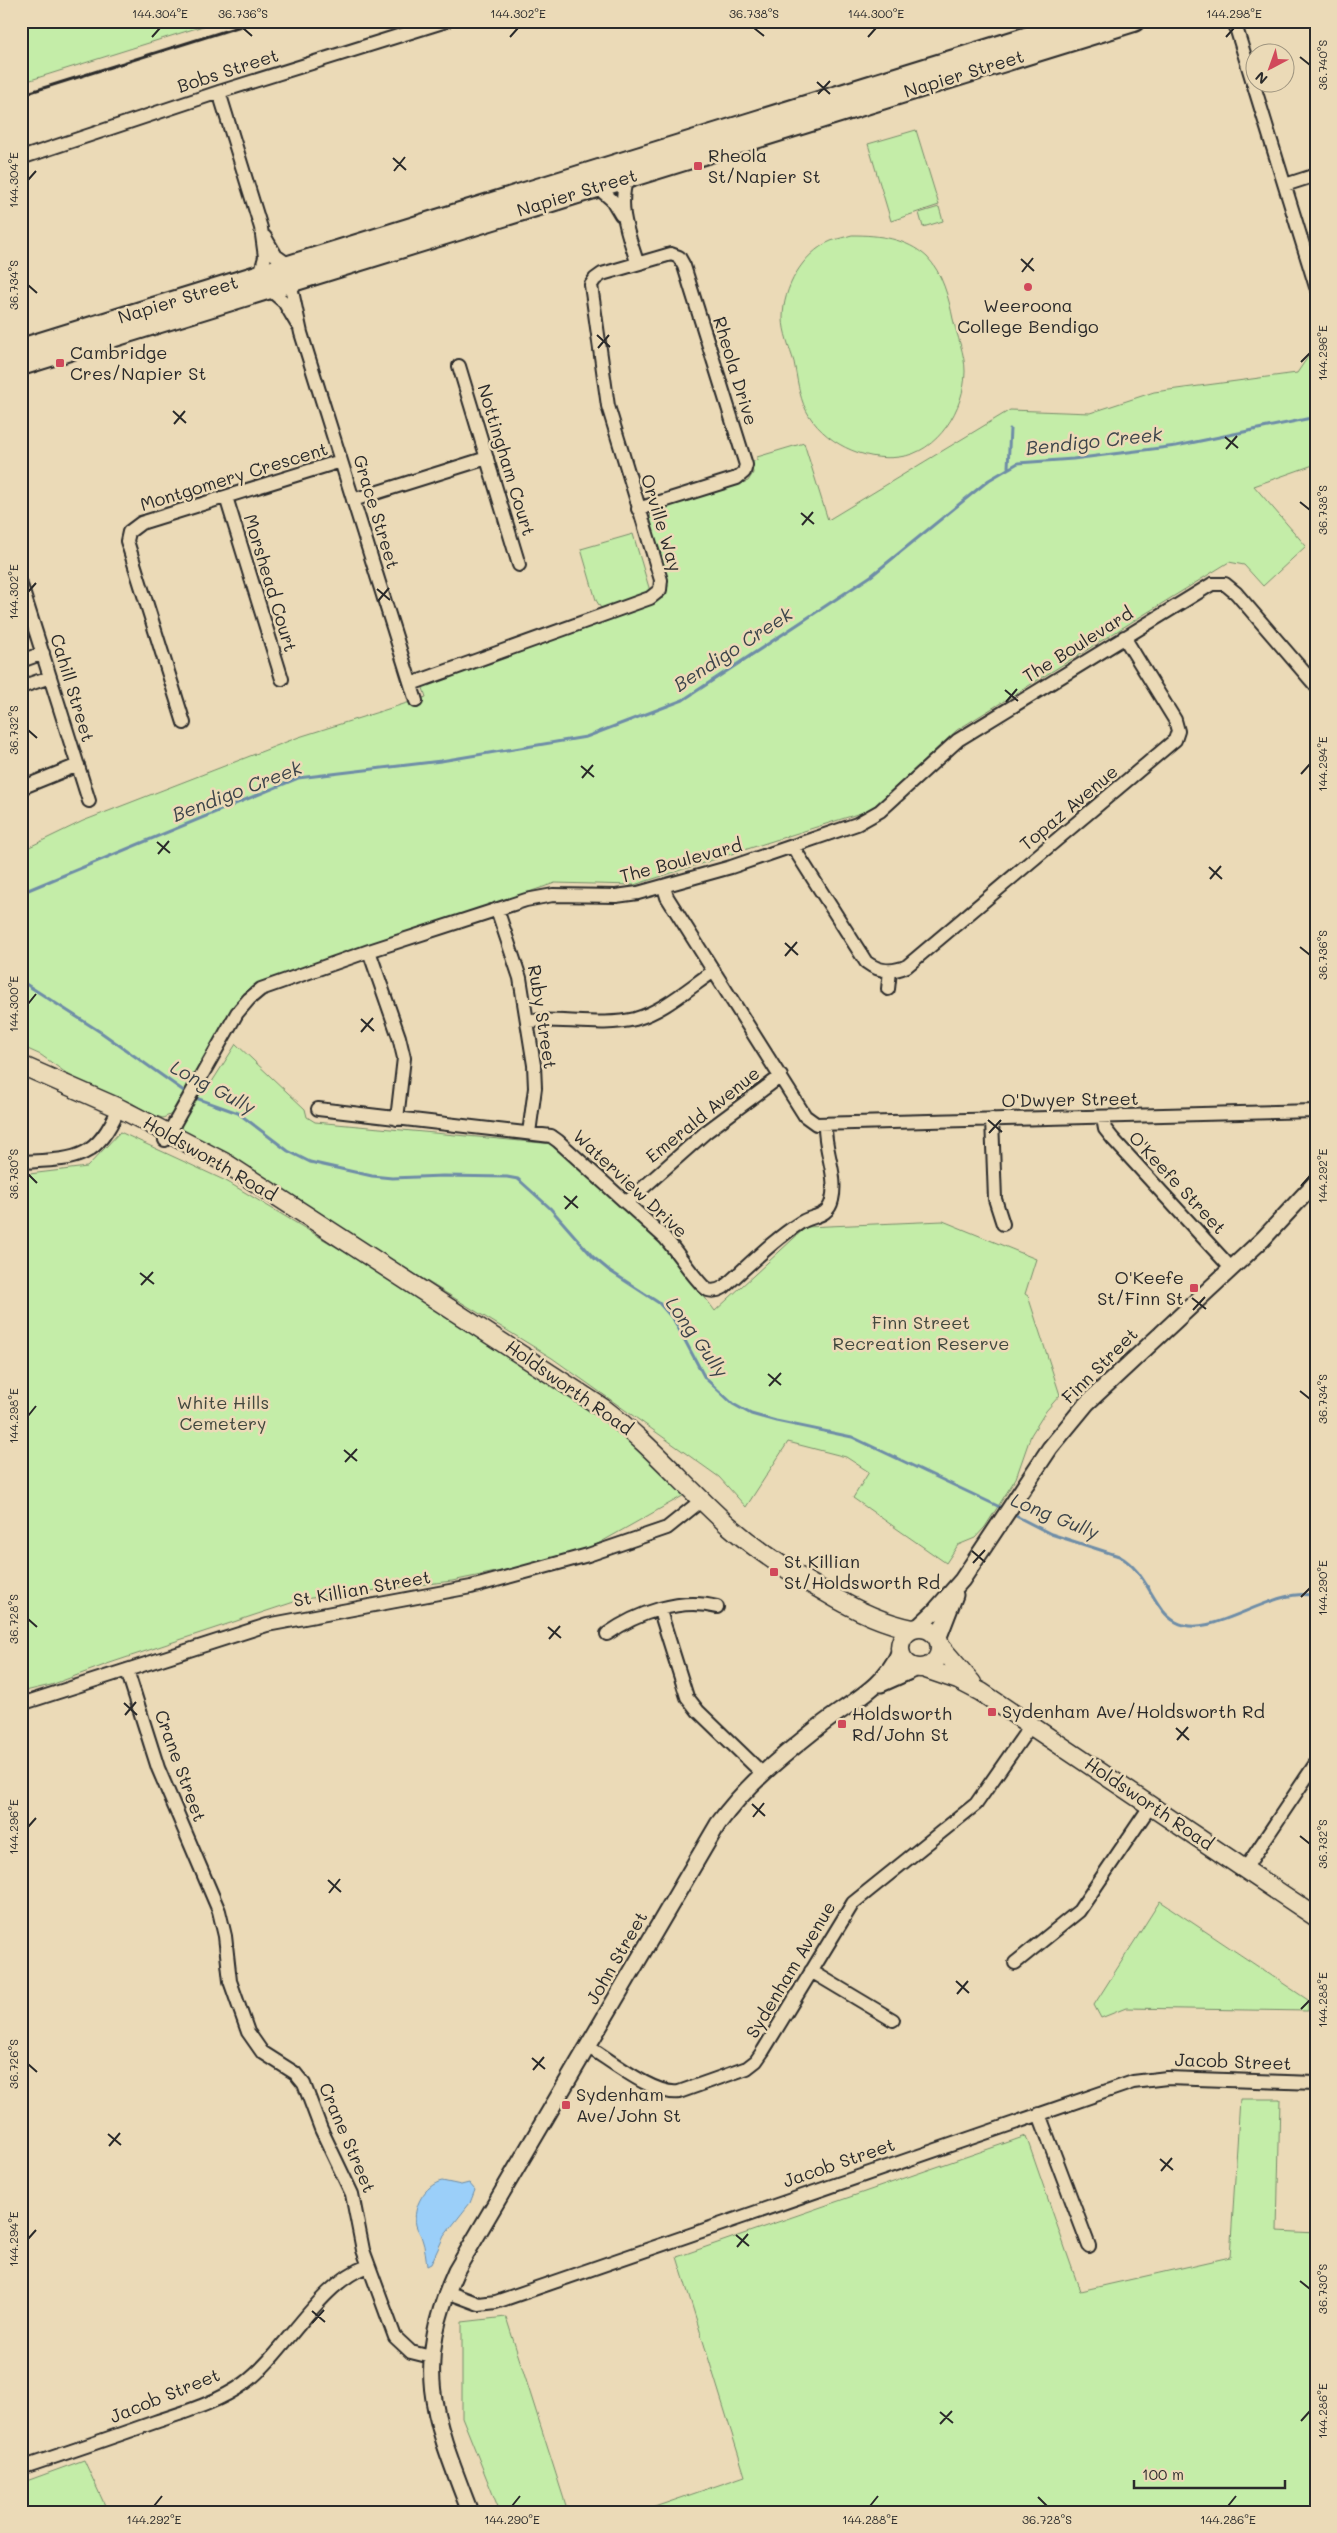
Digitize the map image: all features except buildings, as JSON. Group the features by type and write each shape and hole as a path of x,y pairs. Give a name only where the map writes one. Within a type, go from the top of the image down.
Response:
{"highway":[{"name":"Napier Street","path":"21,349 189,297 265,282 619,172 1080,21"},
{"name":"Napier Street","path":"290,274 597,187 619,172 690,158 1134,21"},
{"path":"189,297 242,288 290,274"},
{"name":"Napier Street","path":"21,365 227,302 265,282"},
{"path":"137,313 140,319 143,320 173,311 227,302"}],"main road":[{"name":"Holdsworth Road","path":"21,1065 167,1137 300,1212 591,1399 643,1440 702,1500 755,1547 781,1565 844,1603 880,1621 915,1628"},
{"name":"Holdsworth Road","path":"21,1070 117,1113"},
{"name":"Holdsworth Road","path":"844,1603 900,1650"},
{"path":"915,1628 929,1630 939,1642 938,1658 929,1666 920,1668 906,1662 900,1650 903,1636 915,1628"},
{"name":"Holdsworth Road","path":"939,1642 952,1663 982,1692"},
{"name":"Holdsworth Road","path":"920,1668 958,1680 982,1692 1316,1916"}],"street":[{"name":"Bobs Street","path":"21,158 220,92 446,21"},
{"path":"1234,21 1316,287"},
{"path":"220,92 261,228 265,257 265,282"},
{"path":"619,172 624,222 637,262"},
{"path":"1285,185 1316,175"},
{"path":"597,187 612,200 624,222"},
{"path":"261,228 274,253 290,274"},
{"name":"Rheola Drive","path":"637,262 671,254 682,261 746,465 744,472 737,478 638,509"},
{"name":"Orville Way","path":"411,684 655,595 660,590 660,580 608,406 591,291 592,282 598,276 637,262"},
{"name":"Grace Street","path":"290,274 301,333 416,701"},
{"name":"Grace Street","path":"265,282 284,302 301,333"},
{"name":"Nottingham Court","path":"459,366 519,564"},
{"path":"354,500 487,458"},
{"name":"Montgomery Crescent","path":"184,723 127,536 137,525 341,461"},
{"name":"Morshead Court","path":"226,498 282,679"},
{"name":"The Boulevard","path":"167,1137 237,1012 255,994 269,985 497,908 553,895 627,895 664,887 793,847 857,824 874,816 958,740 1206,586 1225,584 1236,593 1316,686"},
{"name":"Cahill Street","path":"21,585 89,801"},
{"name":"Topaz Avenue","path":"890,971 902,969 912,963 1175,740 1178,731 1175,720 1124,637"},
{"path":"21,661 42,653"},
{"path":"21,688 50,677"},
{"path":"21,788 78,765"},
{"path":"793,847 862,958 871,966 890,971 888,989"},
{"path":"664,887 668,897 807,1118 816,1124 825,1125"},
{"name":"Ruby Street","path":"497,908 517,967 527,1020 535,1078 529,1134"},
{"path":"369,951 399,1037 404,1058 397,1119"},
{"path":"527,1020 618,1021 635,1019 659,1008 714,971"},
{"name":"Emerald Avenue","path":"626,1203 706,1132 781,1076"},
{"name":"Waterview Drive","path":"318,1109 550,1136 558,1141 675,1248 703,1286 710,1290 718,1290 798,1224 819,1217 828,1208 833,1194 832,1168 824,1139 825,1125"},
{"name":"O'Dwyer Street","path":"825,1125 1316,1110"},
{"path":"21,1162 63,1160 84,1154 101,1141 117,1113"},
{"name":"O'Keefe Street","path":"1103,1118 1105,1129 1112,1139 1231,1268"},
{"path":"992,1119 995,1199 1003,1224"},
{"name":"Finn Street","path":"915,1628 933,1614 962,1580 1050,1448 1087,1403 1275,1227 1316,1182"},
{"name":"St Killian Street","path":"21,1704 196,1646 267,1625 471,1586 539,1570 667,1528 702,1500"},
{"name":"Finn Street","path":"939,1642 962,1580"},
{"path":"607,1634 633,1618 690,1603 717,1607"},
{"path":"660,1611 687,1697 698,1711 762,1773"},
{"name":"John Street","path":"447,2292 473,2240 708,1839 740,1795 762,1773 822,1724 872,1688 891,1669 900,1650"},
{"name":"John Street","path":"872,1688 920,1668"},
{"name":"Crane Street","path":"127,1670 158,1768 219,1911 225,1936 230,1982 248,2032 262,2052 295,2072 304,2084 321,2129 352,2194 368,2266 393,2331 400,2344 411,2352 431,2357"},
{"name":"Sydenham Avenue","path":"587,2046 652,2086 671,2092 679,2092 752,2066 760,2056 853,1902 976,1804 1031,1725"},
{"path":"1245,1869 1316,1763"},
{"path":"1015,1963 1079,1911 1151,1805"},
{"path":"811,1971 893,2020"},
{"name":"Jacob Street","path":"447,2292 479,2304 496,2302 1133,2082 1159,2079 1316,2083"},
{"path":"1039,2114 1089,2246"},
{"name":"Jacob Street","path":"21,2468 183,2412 233,2390 259,2370 332,2290 349,2276 368,2266"},
{"path":"447,2292 438,2320 431,2357 431,2389 438,2425 470,2512"}],"green space":[{"path":"21,21 219,21 21,83"},
{"path":"916,130 939,205 891,221 868,144"},
{"path":"939,207 943,221 923,227 919,213"},
{"path":"852,235 892,239 910,246 927,257 937,270 944,286 961,345 965,371 964,385 954,413 947,426 937,438 913,454 886,458 858,453 845,447 822,432 806,410 802,399 783,323 786,295 796,273 811,254 831,241"},
{"path":"1316,345 1316,464 1254,486 1306,546 1263,586 1244,565 1229,562 957,730 870,810 634,885 555,883 266,982 193,1082 190,1080 173,1110 174,1113 163,1118 152,1115 132,1103 83,1085 41,1055 21,1046 21,851 83,821 299,737 426,697 423,688 428,683 663,598 668,586 649,522 651,514 658,509 748,481 753,473 751,462 757,460 757,457 804,443 828,520 1010,410 1090,413 1154,392 1297,373"},
{"path":"633,534 650,591 602,610 596,600 581,549"},
{"name":"Finn Street Recreation Reserve","path":"236,1044 305,1109 307,1117 315,1122 553,1144 671,1252 715,1311 806,1227 943,1221 1036,1259 1025,1294 1028,1296 1060,1395 1046,1411 1031,1435 1016,1478 985,1527 975,1538 958,1545 946,1563 853,1498 869,1472 846,1457 788,1442 746,1507 719,1477 552,1358 182,1131 181,1123 204,1085 210,1085"},
{"name":"White Hills Cemetery","path":"120,1132 226,1181 358,1260 616,1424 688,1493 578,1555 452,1581 303,1599 110,1663 51,1685 21,1692 21,1175 87,1167"},
{"path":"1160,1901 1308,2000 1308,2011 1126,2008 1101,2018 1094,2005"},
{"path":"1240,2099 1280,2099 1277,2231 1316,2233 1316,2512 640,2512 745,2476 677,2257 1026,2136 1080,2291 1230,2257"},
{"path":"506,2317 568,2512 500,2512 462,2417 462,2322"},
{"path":"84,2460 108,2512 21,2512 21,2483"}],"water":[{"path":"442,2181 461,2185 469,2183 475,2190 470,2203 444,2236 431,2264 427,2266 423,2242 416,2225 416,2211 425,2192 436,2183"}],"waterway":[{"name":"Bendigo Creek","path":"21,893 298,778 441,761 586,737 683,700 871,576 989,480 1018,463 1073,459 1176,446 1316,417"},
{"path":"1008,467 1010,429"},
{"name":"Long Gully","path":"21,981 102,1033 188,1094"},
{"name":"Long Gully","path":"193,1097 238,1113 288,1151 310,1162 372,1176 392,1178 443,1176 507,1177 518,1179 550,1208 593,1257 610,1271 659,1303 674,1320 705,1378 733,1404 751,1414 776,1421 852,1437 1004,1509"},
{"name":"Long Gully","path":"1012,1514 1051,1534 1119,1556 1137,1571 1161,1609 1168,1616 1176,1622 1190,1626 1206,1625 1224,1620 1280,1598 1299,1595 1316,1596"}],"railway":[{"path":"21,95 257,21"}],"place":[{"name":"Rheola St/Napier St","path":"698,166"},
{"name":"Weeroona College Bendigo","path":"1028,287"},
{"name":"Cambridge Cres/Napier St","path":"60,363"},
{"name":"O'Keefe St/Finn St","path":"1194,1288"},
{"name":"St Killian St/Holdsworth Rd","path":"774,1572"},
{"name":"Sydenham Ave/Holdsworth Rd","path":"992,1712"},
{"name":"Holdsworth Rd/John St","path":"842,1724"},
{"name":"Sydenham Ave/John St","path":"566,2105"}]}
